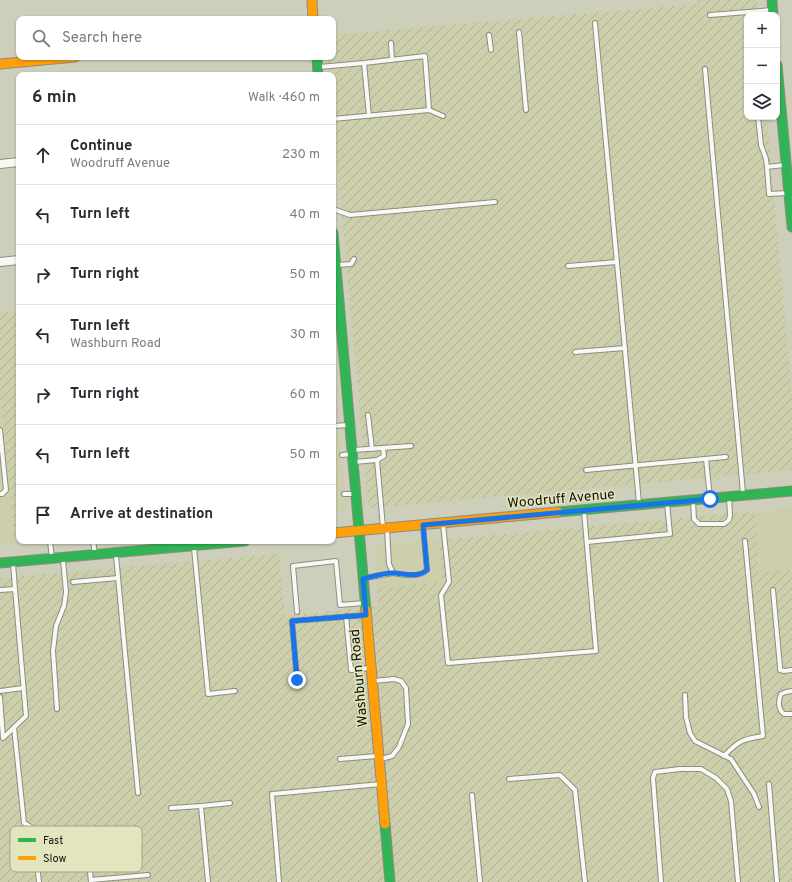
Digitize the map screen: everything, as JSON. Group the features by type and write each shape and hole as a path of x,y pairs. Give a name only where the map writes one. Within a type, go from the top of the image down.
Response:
{"main road":[{"path":"312,0 313,16"},
{"path":"772,0 772,12"},
{"path":"0,64 43,60"},
{"path":"317,60 318,71"},
{"path":"780,114 792,228"},
{"name":"Washburn Road","path":"336,266 336,297 351,425 366,615 390,882"},
{"name":"Woodruff Avenue","path":"336,533 792,491"},
{"path":"0,563 116,552 157,545 193,546 214,544"}],"street":[{"path":"0,164 16,162"},
{"path":"0,262 16,260"}],"lane":[{"path":"710,15 744,14"},
{"path":"595,23 639,505"},
{"path":"519,32 526,110"},
{"path":"489,35 491,50"},
{"path":"391,43 392,60"},
{"path":"318,71 425,56 429,110"},
{"path":"364,64 369,116"},
{"path":"705,69 743,496"},
{"path":"336,119 429,110 443,116"},
{"path":"758,120 761,146 766,159 769,194 789,193"},
{"path":"767,167 786,165"},
{"path":"336,210 350,215 495,202"},
{"path":"336,266 351,264 354,259"},
{"path":"568,266 617,262"},
{"path":"575,352 624,348"},
{"path":"368,415 372,449"},
{"path":"336,426 351,425"},
{"path":"0,430 6,490 0,494"},
{"path":"353,456 372,449 411,446"},
{"path":"342,455 377,460 384,456 383,448"},
{"path":"586,470 726,457"},
{"path":"706,459 710,499"},
{"path":"377,460 389,564 393,573"},
{"path":"344,494 357,493"},
{"path":"693,500 694,519 699,524 724,524 729,520 730,515 729,497"},
{"path":"587,542 670,534 667,503"},
{"path":"443,523 449,582 441,595 448,662 596,651 584,510"},
{"path":"363,579 393,573 402,575 424,573 427,570 423,525"},
{"path":"724,756 735,744 763,736 745,541"},
{"path":"50,544 52,558"},
{"path":"94,544 95,554"},
{"path":"193,546 208,694 235,691"},
{"path":"116,552 138,793"},
{"path":"57,709 53,651 56,626 64,606 66,592 63,557"},
{"path":"297,612 293,566 336,561 340,605 365,603"},
{"path":"0,697 3,738 26,716 13,562"},
{"path":"73,582 118,578"},
{"path":"0,590 16,588"},
{"path":"773,590 780,670 792,670"},
{"path":"297,680 292,621 366,615"},
{"path":"346,616 351,670 371,668"},
{"path":"340,759 379,758 392,756 402,741 408,724 406,688 401,681 394,679 372,681"},
{"path":"0,691 24,688"},
{"path":"792,691 781,694 779,704 781,711 784,714 792,714"},
{"path":"685,695 686,717 690,733 695,741 731,760 754,794 759,807"},
{"path":"14,727 24,823 29,826"},
{"path":"661,882 653,778 655,772 680,769 701,769 716,778 727,789 731,801 738,882"},
{"path":"508,779 560,775 575,790 585,882"},
{"path":"279,882 272,794 381,784"},
{"path":"769,784 778,882"},
{"path":"472,795 480,882"},
{"path":"171,808 230,803"},
{"path":"201,806 208,882"},
{"path":"38,872 39,882"},
{"path":"91,881 148,876"}],"shaded area":[{"path":"697,0 757,0 758,12 744,12 744,120 767,120 792,397 792,470 371,508 368,504 336,148 336,72 329,72 328,60 336,60 336,35 697,4"},
{"path":"16,311 15,543 0,390 0,313"},
{"path":"0,390 15,543 0,545"},
{"path":"336,390 339,419 336,419"},
{"path":"336,433 340,433 346,505 344,511 336,512"},
{"path":"792,508 792,570 759,573 754,511"},
{"path":"754,511 759,572 792,570 792,882 0,882 0,578 279,554 285,616 378,606 377,589 442,582 439,540"},
{"path":"439,540 443,582 377,589 374,550 376,546 379,544"}],"traffic: fast":[{"path":"772,0 773,12"},
{"path":"317,60 318,72"},
{"path":"779,84 792,227"},
{"path":"336,267 366,610"},
{"path":"558,512 792,491"},
{"path":"0,563 212,544"},
{"path":"385,824 390,882"}],"traffic: slow":[{"path":"312,0 313,16"},
{"path":"0,64 43,60"},
{"path":"336,533 558,512"},
{"path":"366,610 385,824"}],"route":[{"path":"297,680 292,621 366,615 363,579 393,573 402,575 424,573 427,570 423,525 710,499"}]}
